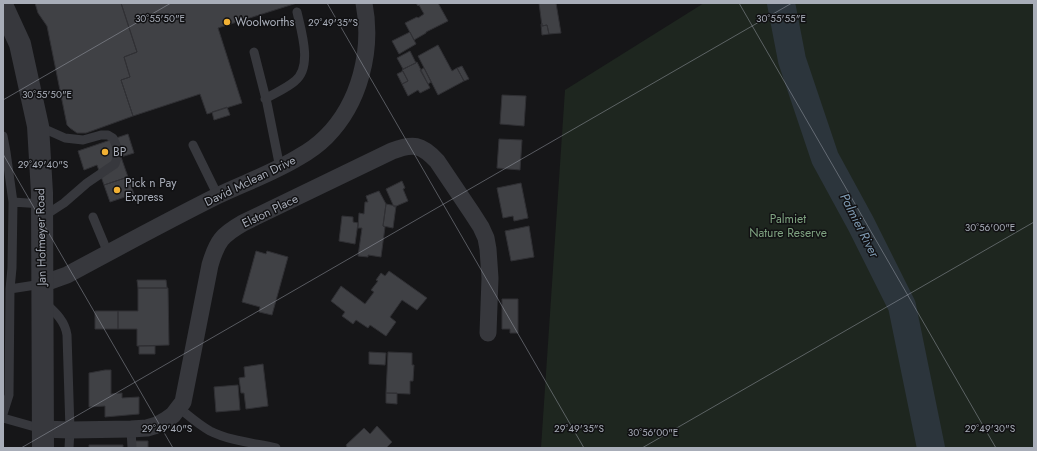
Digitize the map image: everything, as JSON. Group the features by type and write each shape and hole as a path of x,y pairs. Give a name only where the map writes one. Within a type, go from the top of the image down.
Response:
{"street":[{"name":"David Mclean Drive","path":"42,292 67,275 108,253 218,196 280,168 299,157 326,137 340,120 351,101 360,79 365,59 366,24 364,3"},
{"name":"Jan Hofmeyer Road","path":"3,7 20,44 38,126 42,211 43,439"},
{"name":"Elston Place","path":"43,439 70,430 131,430 157,425 170,418 183,402 210,265 214,252 222,238 243,223 402,147 415,146 430,153 485,234 488,249 490,278 488,333"}],"lane":[{"path":"265,99 296,81 303,70 305,54 297,12"},
{"path":"254,52 280,168"},
{"path":"13,202 42,211 64,203 87,182 115,164 118,154 116,145 113,138 108,135 102,134 83,140 64,138 38,126"},
{"path":"3,136 6,166 13,202 9,395 3,414"},
{"path":"193,145 218,196"},
{"path":"94,217 108,253"},
{"path":"10,289 42,292 60,318 66,330 70,430 69,448"},
{"path":"179,408 202,426 215,433 276,448"},
{"path":"3,418 43,439"},
{"path":"131,430 132,448"}],"green space":[{"name":"Palmiet Nature Reserve","path":"704,3 1034,3 1034,448 541,448 565,90"}],"building":[{"path":"35,3 121,3 137,52 124,57 130,77 121,80 133,116 86,133 77,133 67,125 47,26 38,13"},
{"path":"121,3 297,3 218,28 242,103 207,114 200,94 133,116 121,80 130,77 124,57 137,52"},
{"path":"416,3 438,3 448,21 414,40 405,23 424,14 419,5 418,6"},
{"path":"539,3 556,3 561,33 549,34 547,25 542,26"},
{"path":"542,23 542,26 547,25 549,34 542,35 541,24"},
{"path":"410,32 416,44 399,54 392,41"},
{"path":"438,45 452,71 457,68 464,81 438,95 418,56"},
{"path":"410,51 416,63 403,69 397,58"},
{"path":"417,62 430,88 420,93 418,90 408,96 402,84 408,81 402,70"},
{"path":"462,66 469,79 464,81 457,68"},
{"path":"424,68 431,82 428,84 420,70"},
{"path":"403,71 408,81 402,84 397,74"},
{"path":"502,95 526,96 524,126 500,124"},
{"path":"227,107 230,115 214,120 212,112"},
{"path":"128,134 134,153 121,157 128,177 104,185 97,165 84,170 78,151"},
{"path":"499,139 522,140 520,170 497,168"},
{"path":"128,177 134,194 110,202 104,185"},
{"path":"402,181 405,188 403,189 408,201 394,207 386,189"},
{"path":"521,183 528,218 514,221 513,216 503,218 497,188"},
{"path":"379,191 386,204 381,257 368,255 368,257 358,256 362,228 358,228 359,213 364,214 365,202 368,202 366,196"},
{"path":"386,204 396,206 393,228 383,226"},
{"path":"342,216 353,217 353,222 358,223 355,244 339,241"},
{"path":"529,226 534,257 511,261 505,231"},
{"path":"256,251 266,254 267,251 288,257 272,315 259,312 260,307 242,302"},
{"path":"389,271 427,298 417,310 402,300 390,317 396,322 386,336 370,325 368,328 356,320 353,324 342,316 345,312 331,301 341,286 365,304 374,292 371,290 378,281 376,280 381,273 385,276"},
{"path":"137,280 166,280 167,288 138,288"},
{"path":"138,288 168,288 169,345 137,346 137,329 118,329 118,311 138,311"},
{"path":"502,299 518,299 518,333 510,333 510,329 502,329"},
{"path":"95,311 118,311 118,329 95,329"},
{"path":"139,346 155,346 155,354 139,354"},
{"path":"369,352 386,353 385,365 369,364"},
{"path":"388,352 412,353 412,365 414,365 413,381 410,381 410,394 386,393"},
{"path":"263,364 268,406 246,409 244,393 241,393 239,378 245,377 244,367"},
{"path":"111,370 111,394 122,393 122,398 139,397 139,414 105,417 105,406 89,407 89,373"},
{"path":"238,385 240,410 216,412 214,387"},
{"path":"386,393 397,393 397,404 386,403"},
{"path":"377,426 392,442 386,448 345,448 347,447 346,445 364,428 370,434"},
{"path":"135,441 148,441 148,448 135,448"},
{"path":"89,445 123,445 123,448 89,448"}],"waterway":[{"name":"Palmiet River","path":"781,3 792,60 825,158 861,224 902,306 931,448"}],"place":[{"name":"Woolworths","path":"227,22"},
{"name":"BP","path":"105,152"},
{"name":"Pick n Pay Express","path":"117,190"}]}
